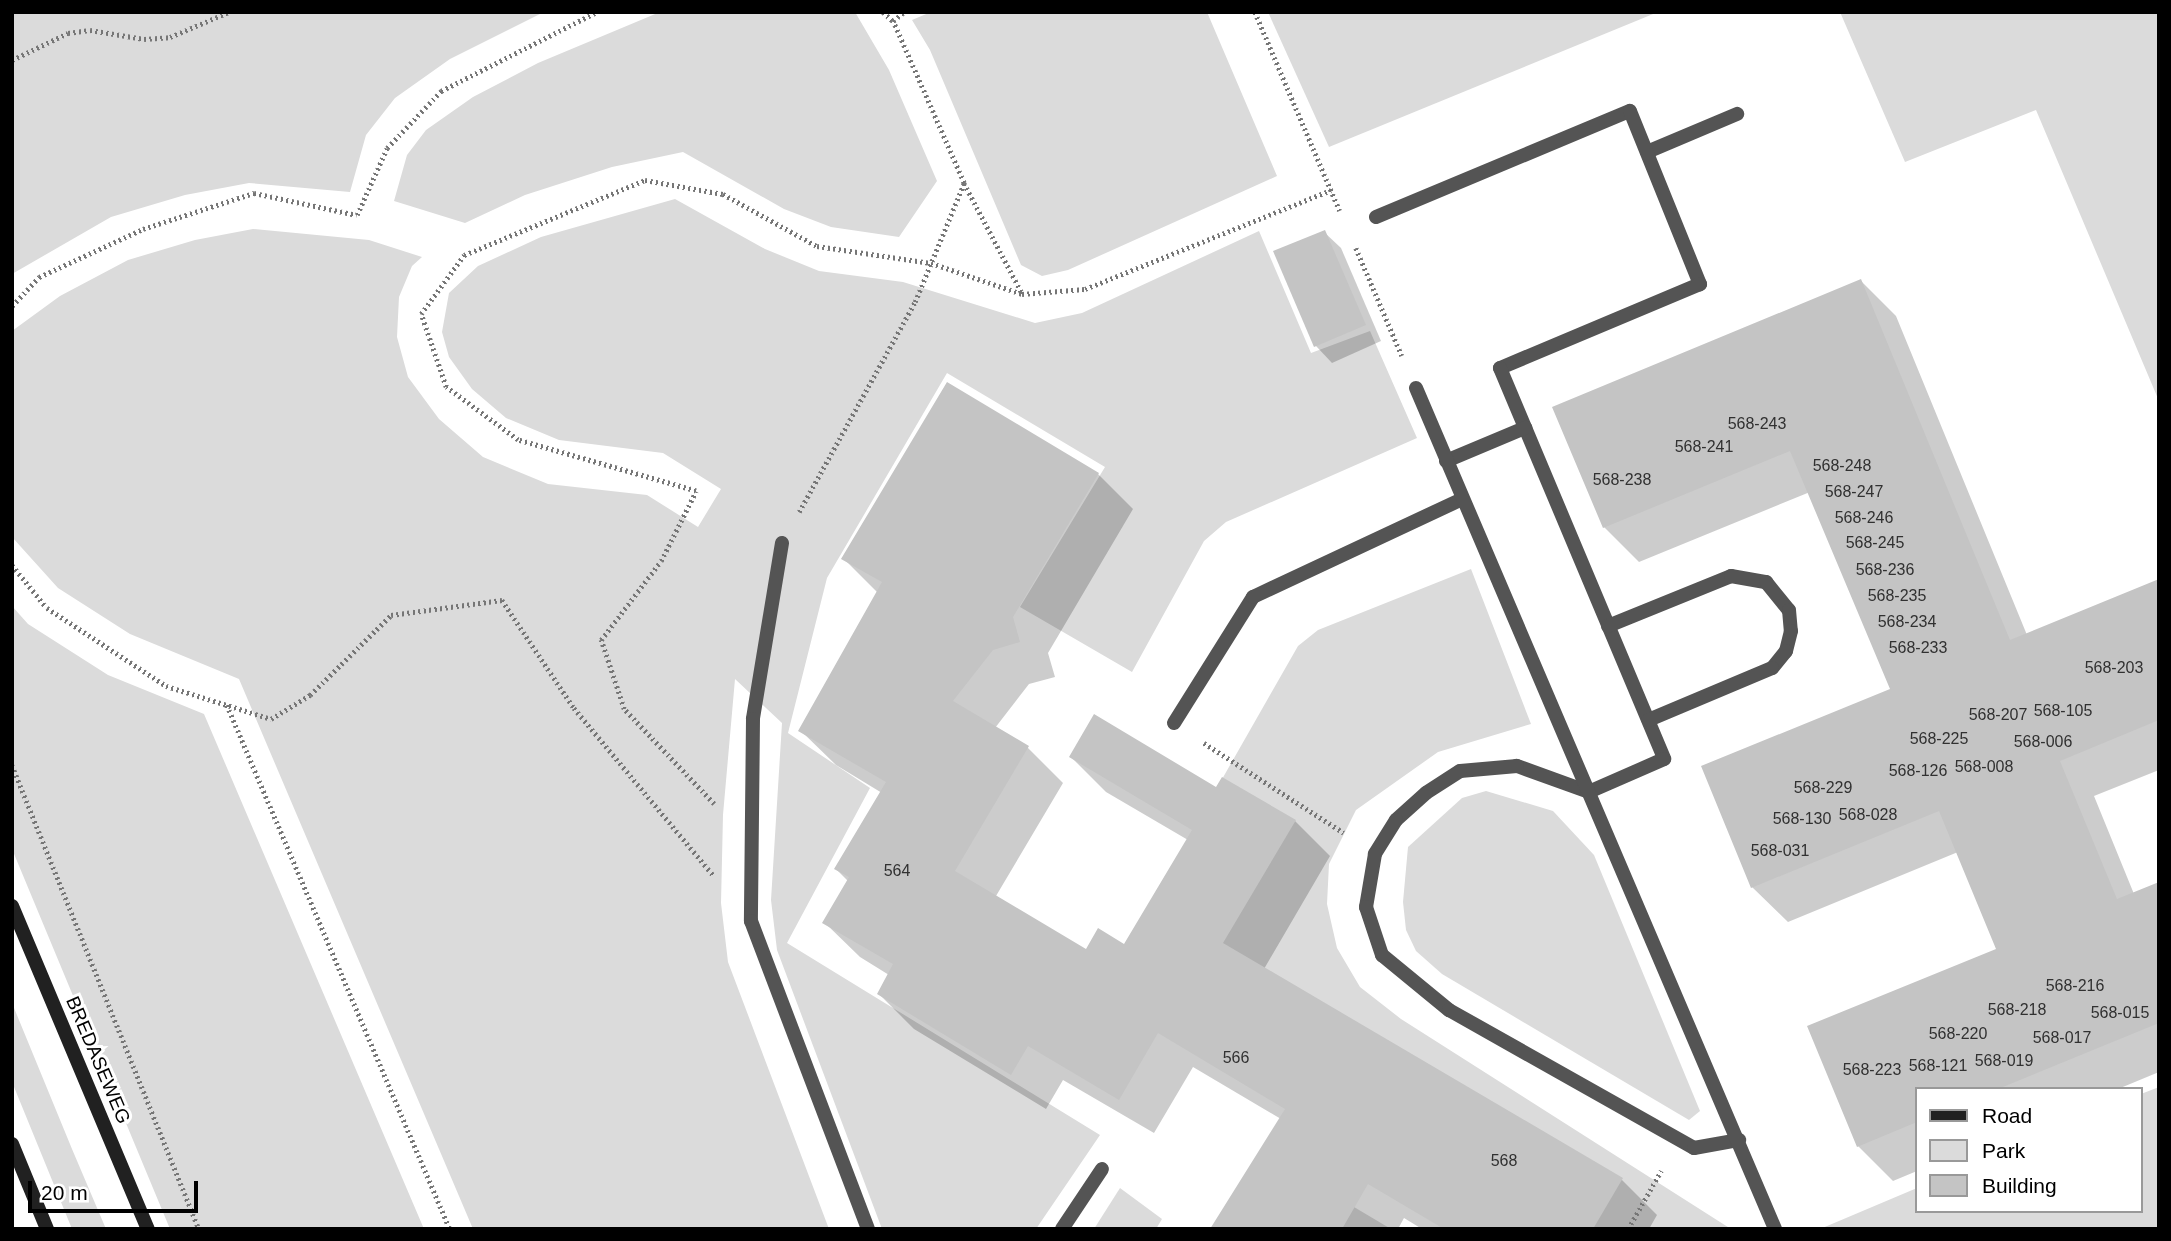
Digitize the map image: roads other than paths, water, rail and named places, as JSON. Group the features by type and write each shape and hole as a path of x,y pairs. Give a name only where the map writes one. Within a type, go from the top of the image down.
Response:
{"main road":[{"name":"BREDASEWEG","path":"12,906 148,1229"},
{"path":"12,1144 47,1229"}],"street":[{"path":"1376,217 1630,111 1700,284 1500,368 1664,759 1588,792 1517,766 1460,772 1426,793 1396,820 1375,853 1366,907 1382,954 1449,1010 1694,1148 1739,1140"},
{"path":"1647,152 1737,114"},
{"path":"1416,388 1775,1229"},
{"path":"1447,461 1525,428"},
{"path":"1174,723 1253,597 1462,499"},
{"path":"782,543 753,719 751,921 868,1229"},
{"path":"1608,626 1731,576 1766,582 1789,610 1791,631 1786,651 1772,668 1648,720"},
{"path":"1062,1229 1102,1169"}]}
